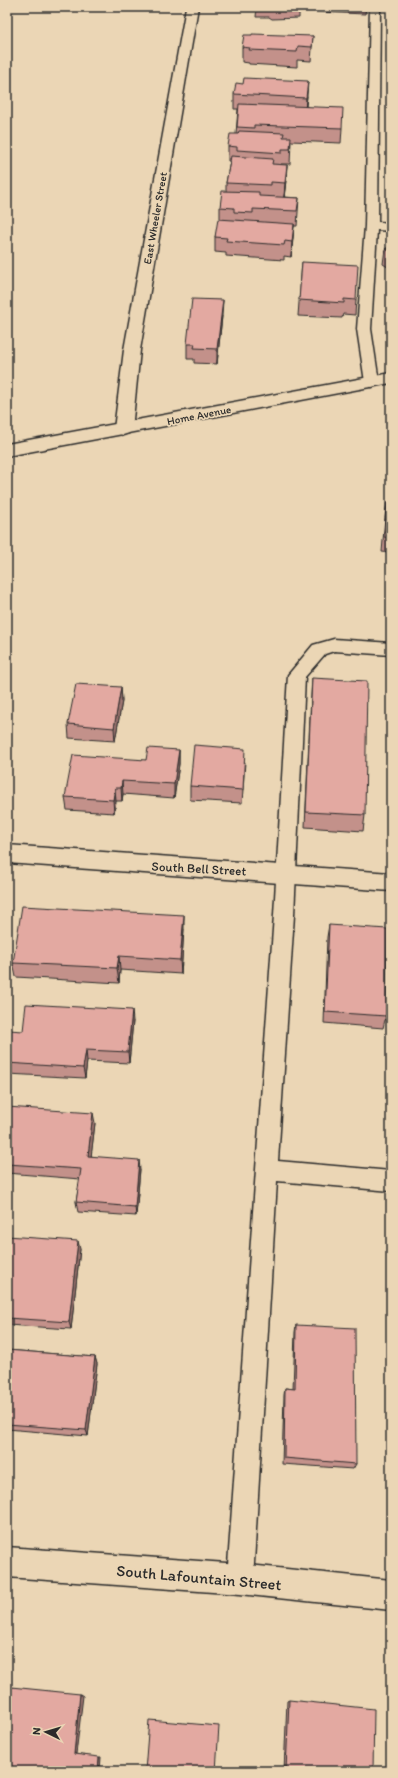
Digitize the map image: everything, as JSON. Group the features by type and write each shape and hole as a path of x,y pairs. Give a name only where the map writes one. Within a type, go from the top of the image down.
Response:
{"street":[{"name":"East Wheeler Street","path":"123,429 132,350 192,7"},
{"name":"Home Avenue","path":"7,450 391,378"},
{"name":"South Bell Street","path":"7,854 391,882"},
{"name":"South Lafountain Street","path":"7,1562 240,1579 391,1595"}],"lane":[{"path":"372,382 364,329 372,226 375,7"},
{"path":"372,226 391,227"},
{"path":"240,1579 287,874 297,675 319,649 334,645 391,649"},
{"path":"267,1170 391,1181"}],"building":[{"path":"244,35 313,36 312,47 298,46 297,52 249,50 250,48 242,47"},
{"path":"244,78 308,81 306,98 234,94 236,83 243,84"},
{"path":"239,104 343,108 342,128 254,125 254,128 237,127"},
{"path":"239,131 284,133 283,137 291,137 290,149 282,149 282,153 237,150 237,147 228,146 230,134 238,134"},
{"path":"231,156 273,159 272,164 287,165 285,183 271,182 271,185 226,183"},
{"path":"222,191 259,192 259,196 299,198 297,211 253,209 253,213 234,212 234,208 220,207"},
{"path":"218,219 294,224 292,242 285,241 284,245 226,241 227,238 215,237"},
{"path":"391,246 391,252 385,249"},
{"path":"302,262 358,265 356,300 344,299 344,303 299,300"},
{"path":"192,299 223,300 217,349 194,348 195,344 187,344"},
{"path":"387,502 391,502 391,538 384,537"},
{"path":"312,678 367,681 365,815 306,812"},
{"path":"76,684 121,687 114,728 68,724"},
{"path":"194,745 245,749 243,790 190,786"},
{"path":"148,748 179,750 174,784 122,781 121,788 115,788 113,800 65,797 73,755 146,760"},
{"path":"22,906 184,915 180,960 119,956 117,968 13,963"},
{"path":"329,925 387,929 386,1016 325,1012"},
{"path":"26,1004 132,1010 128,1052 86,1050 83,1068 7,1063 7,1043 9,1030 23,1031"},
{"path":"7,1107 93,1113 88,1156 139,1160 135,1207 76,1202 81,1169 7,1164"},
{"path":"7,1236 78,1241 69,1322 7,1318"},
{"path":"296,1325 355,1328 356,1464 284,1458 285,1388 295,1389"},
{"path":"7,1350 95,1357 86,1430 7,1424"},
{"path":"11,1687 80,1694 74,1754 99,1757 98,1771 7,1771 7,1714"},
{"path":"289,1700 374,1709 373,1771 286,1771"},
{"path":"149,1720 219,1726 216,1771 145,1771"}]}
